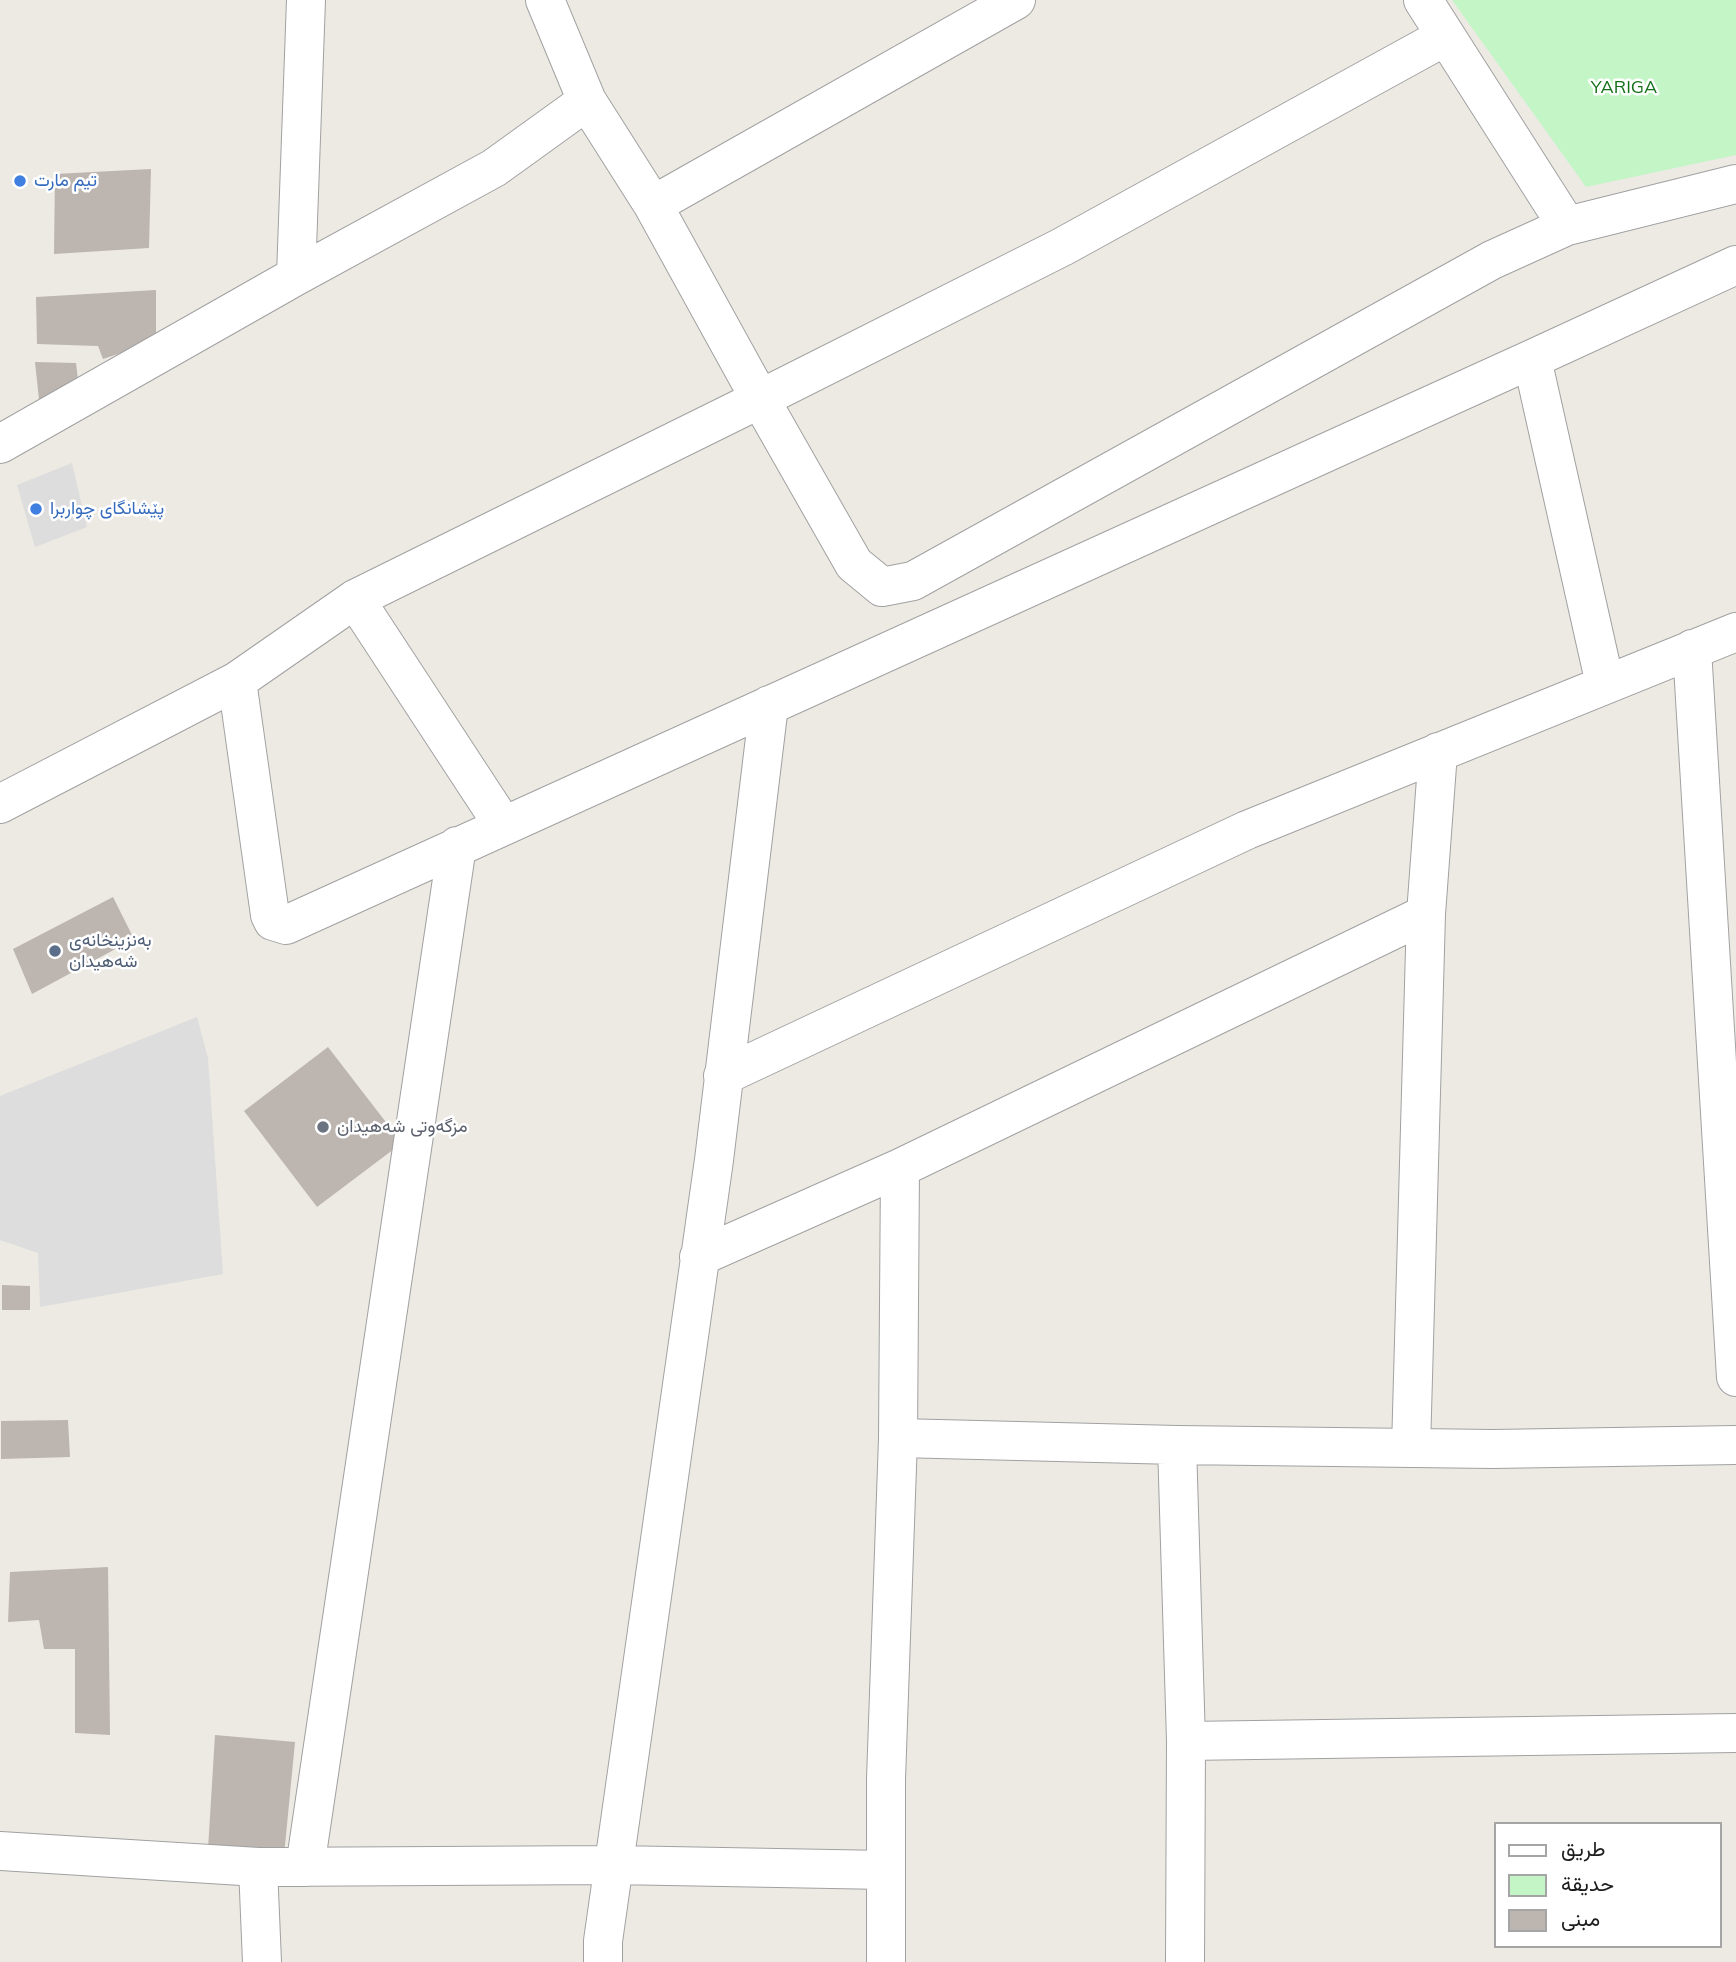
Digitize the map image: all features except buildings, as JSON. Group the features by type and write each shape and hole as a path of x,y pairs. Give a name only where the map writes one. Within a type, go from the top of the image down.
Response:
{"street":[{"path":"296,276 306,0"},
{"path":"545,0 587,101 653,205 854,564 882,587 913,581 1492,260 1567,226 1736,184"},
{"path":"653,205 1016,0"},
{"path":"1423,0 1567,226"},
{"path":"0,804 237,681 355,599 1062,247 1446,36"},
{"path":"0,444 296,276 494,168 587,101"},
{"path":"237,681 270,915 279,925 292,923 1736,265"},
{"path":"1532,359 1605,684"},
{"path":"355,599 503,825"},
{"path":"723,1076 1247,830 1736,632"},
{"path":"1692,649 1723,941 1736,1377"},
{"path":"603,1962 603,1941 714,1160 769,705"},
{"path":"1411,1448 1426,914 1438,752"},
{"path":"304,1867 457,846"},
{"path":"699,1257 900,1168 1426,914"},
{"path":"887,1962 886,1779 898,1438 900,1168"},
{"path":"898,1438 1411,1448 1736,1445"},
{"path":"1177,1445 1186,1741 1185,1962"},
{"path":"1186,1741 1736,1732"},
{"path":"0,1852 258,1867 614,1865 886,1870"},
{"path":"258,1867 262,1962"}],"green space":[{"name":"YARIGA","path":"1452,0 1736,0 1736,155 1586,187"}],"shaded area":[{"path":"72,463 87,527 35,547 17,485"},
{"path":"197,1017 208,1058 223,1274 40,1307 38,1253 0,1240 0,1096"}],"place":[{"name":"تيم مارت","path":"20,181"},
{"name":"پێشانگای چواربرا","path":"36,509"},
{"name":"بەنزینخانەی شەهیدان","path":"55,951"},
{"name":"مزگەوتی شەهیدان","path":"323,1127"}]}
